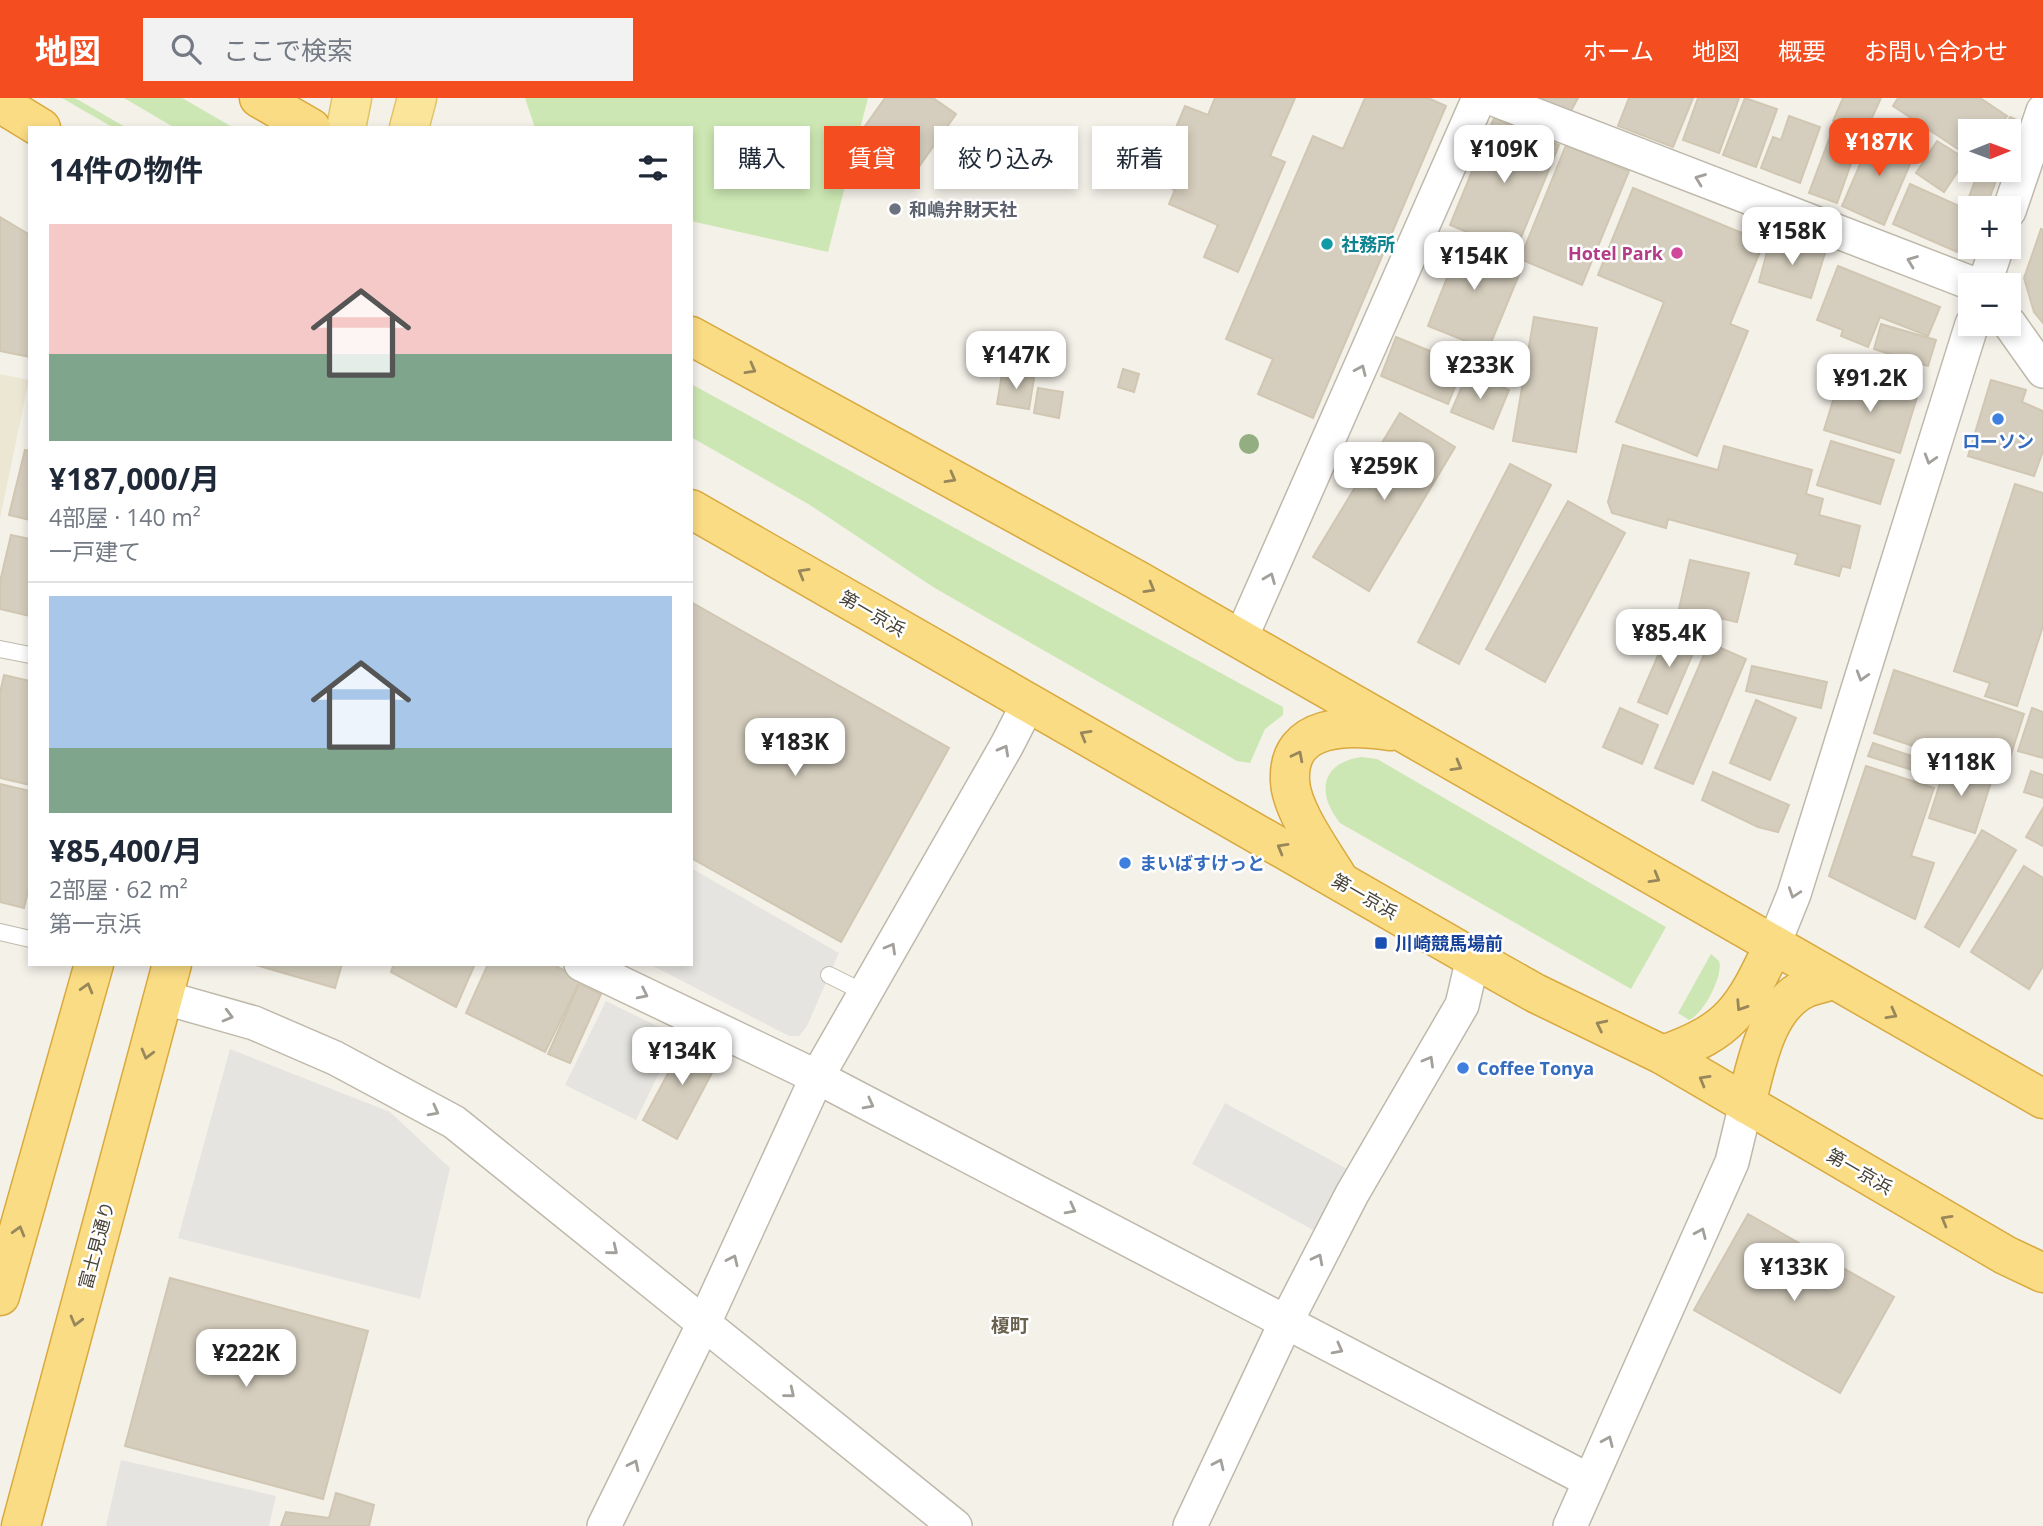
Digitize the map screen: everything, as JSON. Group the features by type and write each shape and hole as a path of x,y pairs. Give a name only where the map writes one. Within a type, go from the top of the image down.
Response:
{"highway":[{"path":"259,98 308,126"},
{"path":"0,103 38,126"},
{"path":"693,337 1240,640 1832,981 2043,1099"},
{"name":"第一京浜","path":"693,510 1473,958 1535,993 1662,1055 2005,1255 2043,1273"},
{"path":"1341,883 1298,808 1289,780 1296,754 1312,735 1332,728 1355,726 1398,732"},
{"path":"1662,1055 1695,1042 1733,1019 1756,984 1773,946"},
{"path":"0,1296 93,966"},
{"name":"富士見通り","path":"21,1526 167,981"},
{"path":"1746,1104 1763,1043 1782,1008 1803,989 1832,981"},
{"path":"2005,1255 2043,1280"}],"main road":[{"path":"346,126 352,98"},
{"path":"410,126 417,98"}],"street":[{"path":"1240,640 1263,596 1479,98"},
{"path":"1491,98 1958,278"},
{"path":"2014,196 2043,111"},
{"path":"1773,946 1794,894 1968,336"},
{"path":"2018,336 2043,371"},
{"path":"604,1526 704,1324 817,1077 1003,753 1029,702"},
{"path":"1190,1526 1346,1191 1462,1004 1473,958"},
{"path":"585,966 817,1077 1590,1481"},
{"path":"167,981 335,1058 454,1122 955,1526"},
{"path":"1570,1526 1732,1162 1746,1104"}],"lane":[{"path":"0,649 28,655"},
{"path":"0,932 28,939"},
{"path":"829,975 865,993"}],"shaded area":[{"path":"0,374 28,380 28,385 0,518"},
{"path":"693,869 839,953 807,1026 799,1036 789,1036 653,966 693,966"},
{"path":"606,1001 677,1036 636,1120 565,1085"},
{"path":"230,1049 390,1112 450,1168 420,1299 178,1238"},
{"path":"1225,1103 1349,1170 1317,1232 1192,1164"},
{"path":"121,1460 276,1496 269,1526 106,1526"}],"green space":[{"path":"62,98 75,98 124,126 111,126"},
{"path":"124,98 182,98 231,126 172,126"},
{"path":"525,98 868,98 861,126 824,126 824,189 844,189 828,252 693,221 693,126 534,126"},
{"path":"693,385 1283,707 1283,715 1265,729 1250,763 1237,761 933,587 810,505 693,438"},
{"path":"1361,757 1377,759 1666,927 1631,989 1340,823 1328,801 1326,781 1337,766"},
{"path":"1711,954 1719,961 1720,967 1715,985 1706,1003 1695,1017 1689,1020 1678,1013"}],"building":[{"path":"885,98 933,98 956,114 948,126 934,126 934,145 920,165 920,126 865,126"},
{"path":"1215,98 1295,98 1270,156 1285,162 1238,272 1204,257 1218,225 1169,204 1175,190 1173,189 1188,189 1188,126 1177,126 1185,106 1208,115"},
{"name":"社務所","path":"1365,98 1428,98 1446,106 1313,418 1258,394 1273,359 1226,339 1313,136 1343,149"},
{"path":"1525,98 1578,98 1566,120"},
{"path":"1629,98 1693,98 1673,147 1618,126"},
{"path":"1698,98 1739,98 1719,153 1683,140"},
{"path":"1745,98 1777,109 1756,167 1723,155"},
{"path":"1843,98 1881,98 1864,135 1833,121"},
{"path":"1898,98 1980,98 2007,116 2005,119 1958,119 1958,149 1893,106"},
{"path":"1789,116 1820,127 1800,183 1761,168 1773,137 1781,140"},
{"path":"1494,118 1559,145 1515,252 1450,225"},
{"path":"1874,132 1916,150 1884,225 1842,206"},
{"path":"1831,134 1858,144 1837,203 1809,193"},
{"path":"1937,141 1958,154 1958,171 1944,192 1916,173"},
{"path":"1566,145 1629,171 1582,285 1520,259"},
{"path":"1975,182 1996,182 1990,196 1969,196"},
{"path":"1910,184 1958,206 1957,252 1893,224"},
{"path":"1633,188 1764,242 1730,324 1748,331 1697,456 1616,422 1664,302 1598,275"},
{"path":"0,217 28,234 28,357 0,351"},
{"path":"2041,229 2043,323 2034,312 2024,278"},
{"path":"1444,233 1523,265 1488,350 1428,326 1454,260 1436,252"},
{"path":"1771,237 1825,253 1811,298 1759,282"},
{"path":"1838,266 1940,307 1928,336 1880,317 1868,347 1841,336 1843,330 1817,320"},
{"path":"1534,317 1597,328 1576,452 1513,441"},
{"path":"1881,324 1936,340 1928,366 1874,349"},
{"path":"1396,337 1464,365 1448,404 1381,376"},
{"path":"1123,369 1139,374 1134,392 1118,387"},
{"path":"1468,372 1509,390 1493,429 1451,412"},
{"path":"1002,374 1034,378 1029,409 997,404"},
{"path":"1841,374 1917,397 1900,453 1824,430"},
{"path":"1991,380 2026,390 2022,402 2043,411 2043,451 2034,476 1968,456"},
{"path":"1038,388 1063,392 1059,418 1034,413"},
{"path":"1400,413 1455,447 1369,591 1313,557"},
{"path":"1831,441 1894,460 1880,504 1817,485"},
{"path":"1623,445 1718,470 1724,446 1812,470 1806,494 1823,499 1819,515 1860,526 1850,568 1842,566 1839,576 1795,564 1798,554 1668,519 1666,528 1612,513 1608,502"},
{"path":"25,450 28,451 28,520 9,515"},
{"path":"1510,464 1551,485 1459,664 1418,642"},
{"path":"2015,484 2043,493 2043,626 2017,706 1985,696 1990,683 1954,671"},
{"path":"1568,501 1625,533 1545,682 1486,649"},
{"path":"11,535 28,539 28,616 0,609 0,582"},
{"path":"1690,560 1749,573 1737,622 1679,609"},
{"path":"693,603 949,748 841,942 693,859"},
{"path":"1671,625 1700,637 1667,714 1638,702"},
{"path":"1709,643 1746,659 1693,784 1655,768"},
{"path":"1752,666 1827,682 1821,708 1746,691"},
{"path":"1894,670 2024,714 2004,776 1874,733"},
{"path":"4,675 28,681 28,785 0,778 0,693"},
{"path":"1756,700 1796,718 1770,780 1730,763"},
{"path":"1620,708 1658,725 1642,764 1603,747"},
{"path":"2032,708 2043,712 2043,758 2018,751"},
{"path":"1873,743 1935,764 1931,776 1868,756"},
{"path":"1946,764 1992,779 1975,833 1929,818"},
{"path":"1866,766 1934,788 1911,856 1934,863 1915,919 1829,876"},
{"path":"2031,771 2043,775 2043,798 2024,792"},
{"path":"1713,772 1789,805 1778,832 1758,827 1702,800"},
{"path":"0,784 28,791 28,891 24,908 0,902"},
{"path":"2043,808 2043,846 2026,837"},
{"path":"1982,830 2016,850 1959,947 1925,927"},
{"path":"2024,866 2043,878 2043,966 2029,989 1971,952"},
{"path":"259,966 341,966 335,988"},
{"path":"393,966 474,966 456,1007 391,972"},
{"path":"487,966 556,966 581,979 545,1052 466,1013"},
{"path":"579,984 601,994 570,1063 548,1054"},
{"path":"688,1036 722,1054 677,1139 643,1120"},
{"path":"1748,1214 1894,1297 1840,1393 1694,1310"},
{"path":"170,1278 368,1331 323,1499 125,1446"},
{"path":"336,1493 374,1505 369,1526 281,1526 286,1512 329,1518"}],"place":[{"name":"和嶋弁財天社","path":"895,209"},
{"name":"社務所","path":"1327,244"},
{"name":"Hotel Park","path":"1677,253"},
{"name":"ローソン","path":"1998,419"},
{"name":"まいばすけっと","path":"1125,863"},
{"name":"川崎競馬場前","path":"1381,943"},
{"name":"Coffee Tonya","path":"1463,1068"}],"district":[{"name":"榎町","path":"1010,1325"}]}
